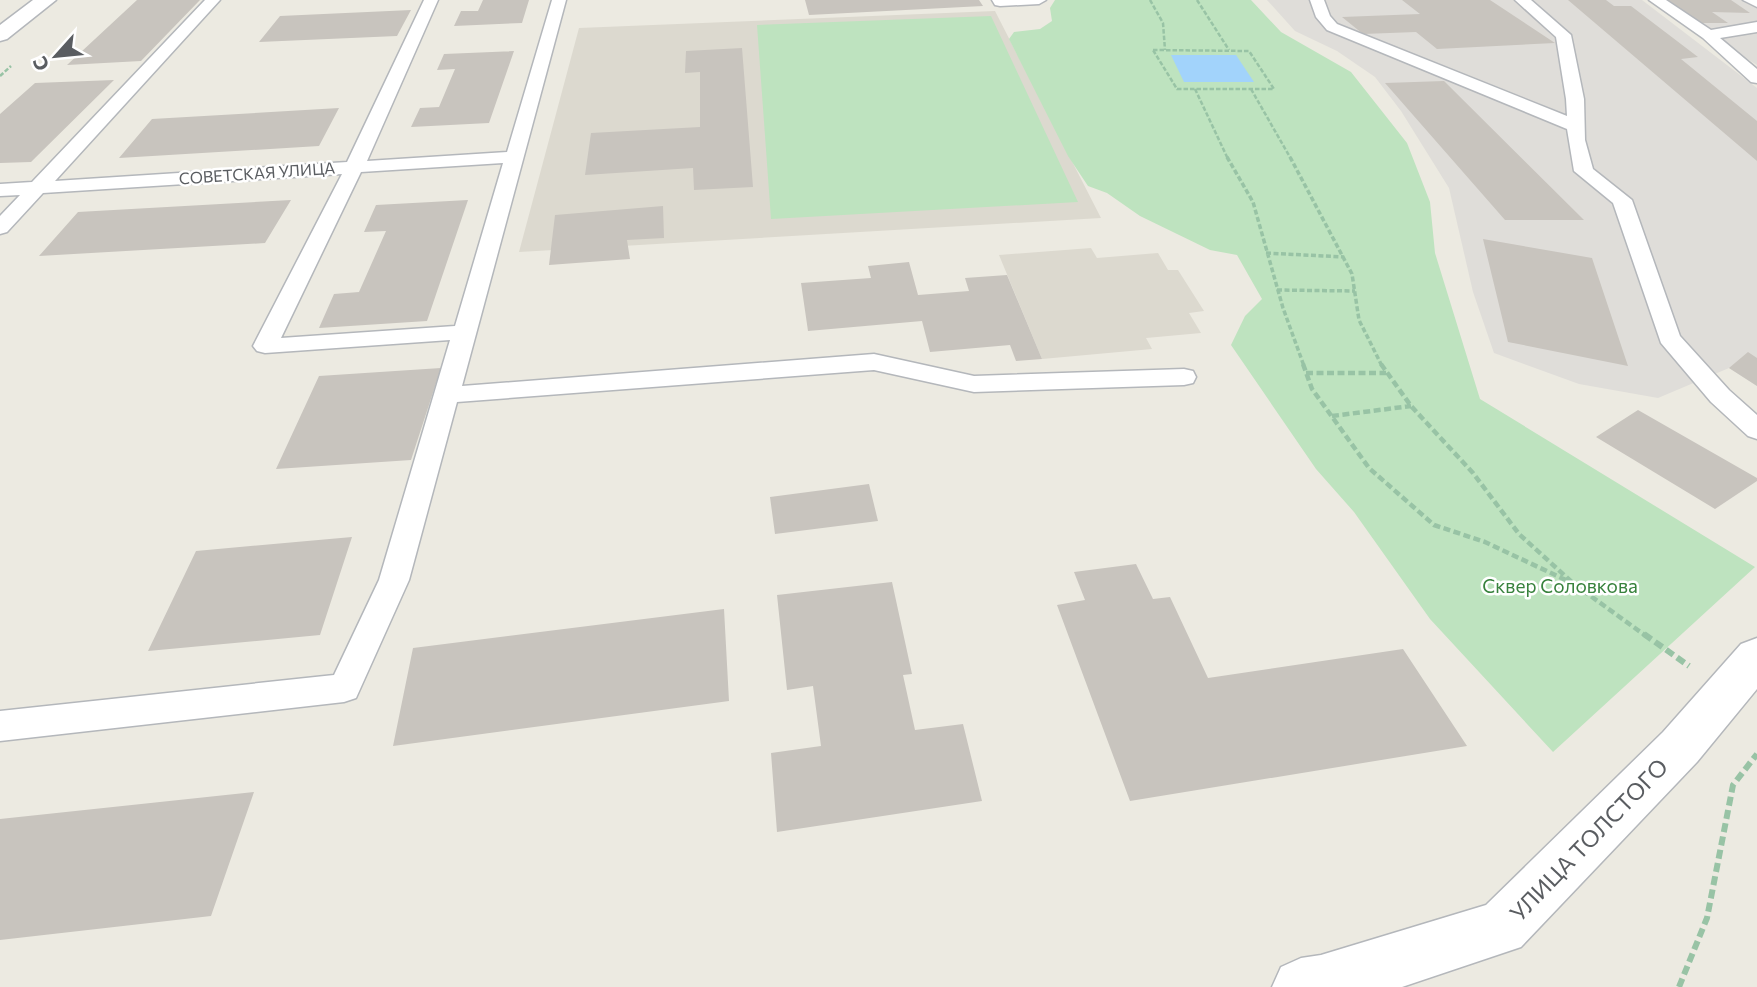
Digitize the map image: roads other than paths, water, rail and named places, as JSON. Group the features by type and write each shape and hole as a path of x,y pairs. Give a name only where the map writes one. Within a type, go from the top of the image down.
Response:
{"street":[{"path":"0,35 46,0"},
{"name":"УЛИЦА ТОЛСТОГО","path":"1301,987 1321,984 1502,928 1680,747 1742,675"}],"lane":[{"path":"0,228 213,0"},
{"path":"431,0 355,166 265,346 465,332"},
{"path":"0,726 344,688 394,580 559,0"},
{"path":"999,0 1039,0"},
{"path":"1317,0 1323,17 1332,27 1576,126"},
{"path":"1522,0 1563,35 1575,99 1576,140 1584,171 1622,200 1669,338 1720,396 1757,430"},
{"path":"1656,0 1708,35 1757,78"},
{"path":"1750,0 1757,3"},
{"path":"1708,35 1757,27"},
{"name":"СОВЕТСКАЯ УЛИЦА","path":"0,190 514,157"},
{"path":"447,395 874,362 974,384 1184,377"}],"water":[{"path":"1171,55 1236,55 1254,82 1184,82"}],"park label":[{"name":"Сквер Соловкова","path":"1560,586"}]}
